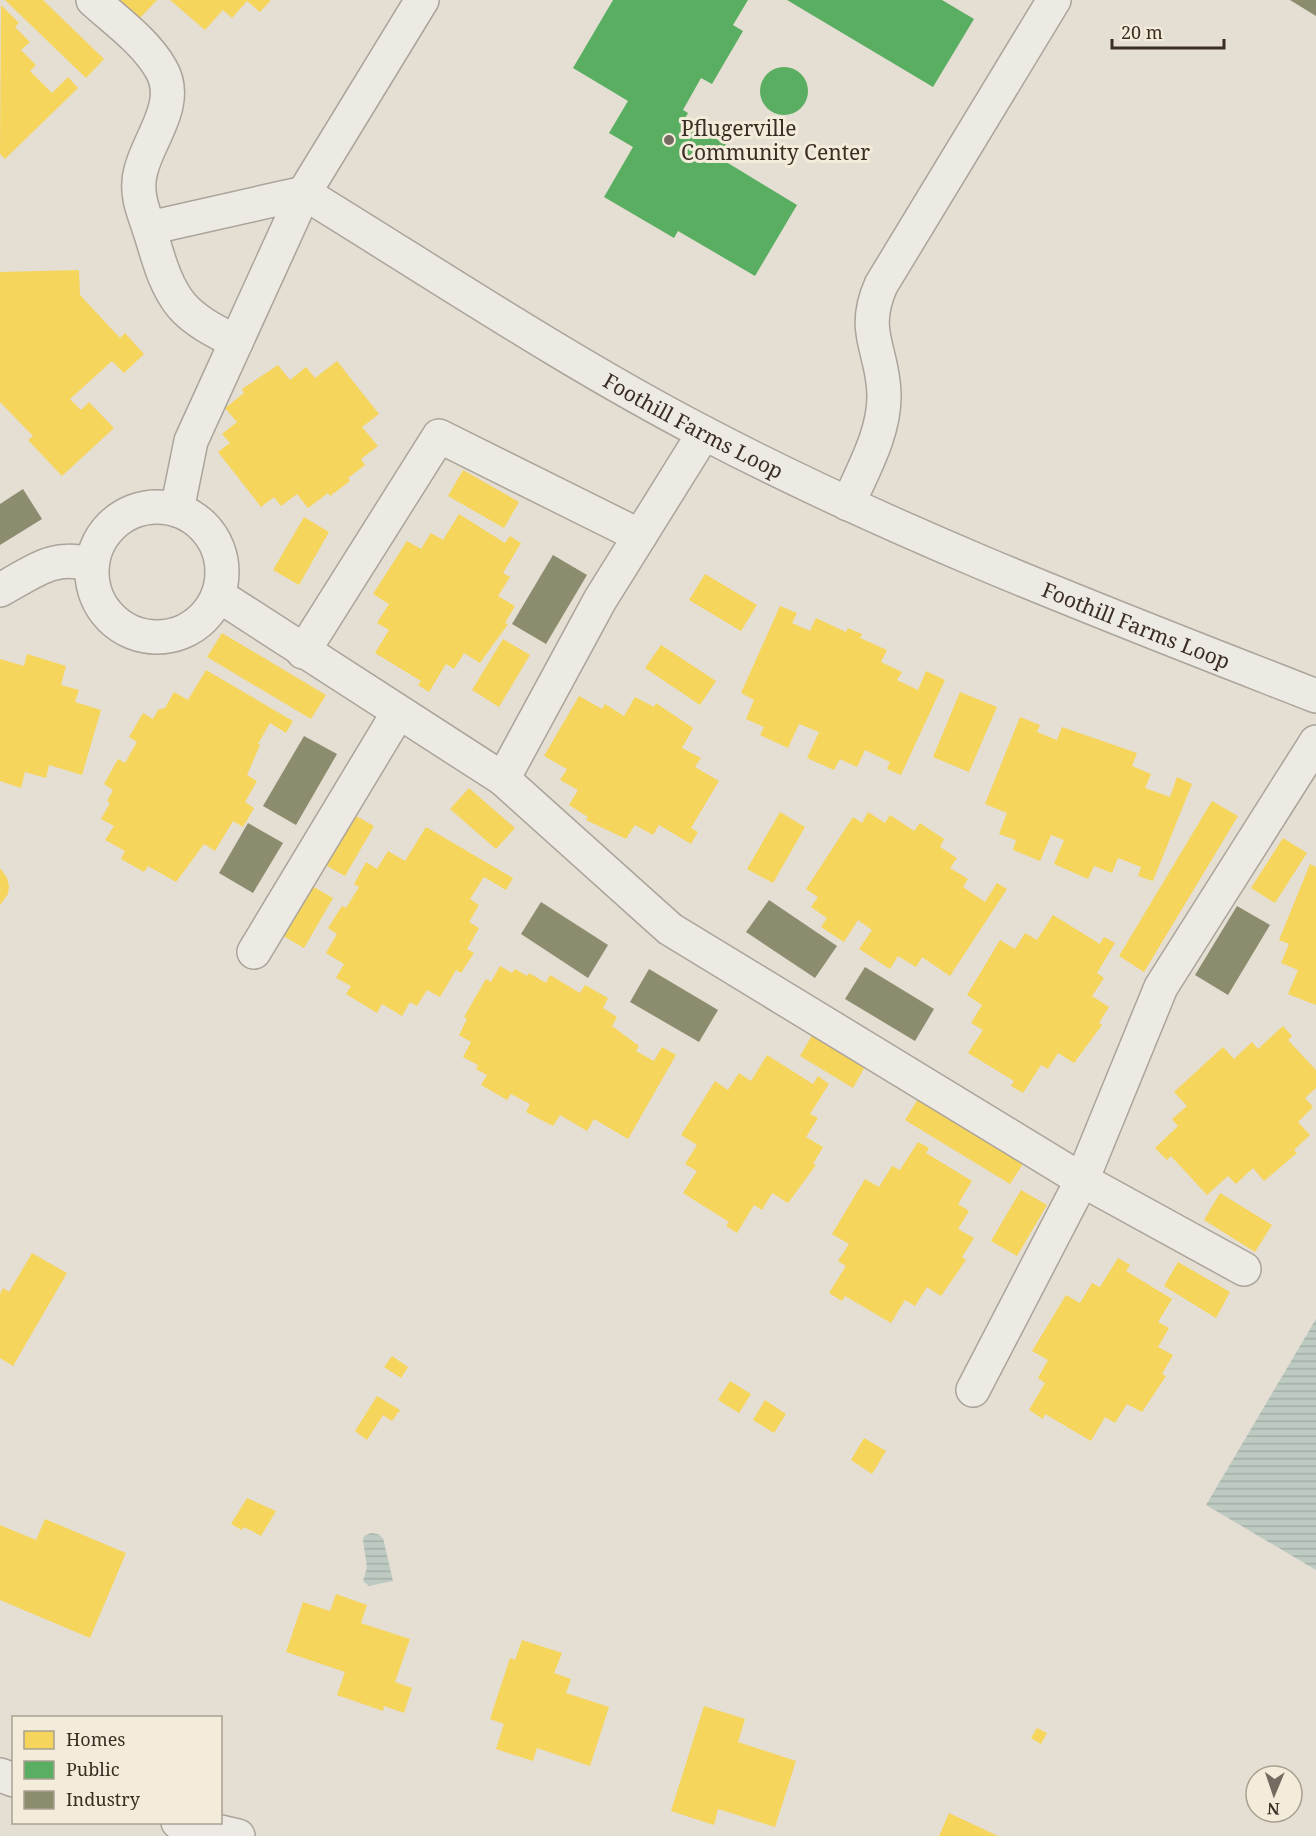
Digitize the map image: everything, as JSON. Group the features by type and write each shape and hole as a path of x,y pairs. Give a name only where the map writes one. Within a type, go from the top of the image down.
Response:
{"street":[{"path":"93,0 148,51 162,71 168,92 163,116 141,169 138,187 149,228 169,283 182,306 207,326 236,342"},
{"path":"177,510 191,441 304,193 422,0"},
{"path":"848,504 873,450 884,403 882,377 871,331 873,303 881,285 1054,0"},
{"path":"149,228 304,193"},
{"name":"Foothill Farms Loop","path":"304,193 593,371 704,433 848,504 1038,587 1316,696"},
{"path":"503,779 600,600 704,433"},
{"path":"303,652 439,436 640,536"},
{"path":"159,507 177,510 196,520 211,535 220,554 222,574 218,595 208,613 192,627 173,635 152,637 132,632 115,621 101,605 94,586 92,565 97,546 108,530 122,517 140,510 159,507"},
{"path":"0,590 53,562 74,559 92,565"},
{"path":"218,595 503,779 670,929 1082,1180 1244,1269"},
{"path":"254,952 398,713"},
{"path":"973,1390 1082,1180 1161,987 1316,742"},
{"path":"187,1824 238,1836"}],"shaded area":[{"path":"1316,1319 1316,1570 1206,1505"},
{"path":"371,1533 383,1538 393,1581 369,1586 363,1581 367,1567 363,1540 364,1536"}],"building: Homes":[{"path":"5,0 43,0 104,59 86,78"},
{"path":"115,0 157,0 137,21"},
{"path":"170,0 271,0 260,12 247,1 232,18 223,10 205,30"},
{"path":"1,5 19,23 15,27 30,42 21,50 36,65 30,71 52,93 68,77 78,88 5,159 0,154"},
{"path":"79,270 80,295 120,338 125,333 144,354 124,373 112,361 70,399 81,410 89,402 114,428 62,476 28,440 33,436 0,402 0,272"},
{"path":"337,361 379,414 362,427 378,446 361,459 365,465 348,478 350,481 330,496 328,493 308,508 297,494 281,506 274,497 261,507 218,452 230,443 222,434 237,422 225,408 244,393 242,389 278,365 290,380 306,367 315,378"},
{"path":"463,470 519,502 504,528 448,496"},
{"path":"459,514 505,543 510,536 521,543 503,573 510,577 498,596 515,606 505,623 508,624 480,663 464,653 454,669 446,664 429,692 418,685 421,681 375,653 389,630 377,623 389,604 373,594 407,541 421,549 431,533 443,540"},
{"path":"304,517 329,532 299,585 273,570"},
{"path":"705,574 757,605 741,631 689,600"},
{"path":"780,606 797,613 792,623 810,631 816,618 846,632 848,628 862,634 860,638 887,650 881,662 902,672 897,680 918,690 926,671 945,680 901,775 887,769 890,762 865,750 857,767 840,759 834,770 807,758 819,732 799,724 788,748 760,735 764,727 746,719 754,700 741,693"},
{"path":"222,633 326,695 311,719 207,657"},
{"path":"503,639 530,655 499,707 472,690"},
{"path":"661,645 716,681 700,705 645,668"},
{"path":"27,654 66,666 61,685 79,690 75,702 101,710 82,775 49,765 46,778 25,772 21,788 0,781 0,659 24,666"},
{"path":"206,670 293,721 286,733 270,723 258,744 260,745 247,775 257,781 245,802 254,808 243,827 233,821 215,851 204,844 176,882 148,866 144,872 121,859 125,851 105,840 114,826 101,819 110,803 107,801 113,790 104,784 118,759 125,763 137,742 129,737 143,713 153,719 158,710 165,708 174,692 188,700"},
{"path":"960,692 997,707 969,772 933,757"},
{"path":"579,696 602,709 605,704 624,716 635,697 654,707 656,703 693,728 682,748 701,758 695,767 719,781 691,828 698,832 691,844 659,825 653,835 635,825 626,839 586,820 588,817 569,805 578,790 560,780 567,769 544,756"},
{"path":"1020,717 1040,725 1037,732 1057,740 1062,727 1137,753 1132,766 1151,774 1145,788 1170,797 1177,777 1192,784 1153,881 1138,876 1141,867 1118,858 1112,873 1094,866 1088,879 1054,864 1064,840 1051,835 1040,861 1013,850 1016,840 999,834 1007,813 985,804"},
{"path":"469,788 515,828 496,849 450,809"},
{"path":"1212,801 1238,816 1144,972 1119,956"},
{"path":"349,812 374,826 345,876 320,862"},
{"path":"780,812 805,827 773,883 747,869"},
{"path":"868,812 885,823 890,815 914,831 920,823 944,839 940,847 957,858 950,868 968,879 963,887 985,902 997,883 1007,889 950,976 922,957 916,967 898,956 890,969 859,949 872,930 858,920 844,942 821,927 827,918 811,907 818,897 806,889 853,817 862,823"},
{"path":"426,827 513,878 506,890 484,877 470,899 479,905 469,922 479,928 467,949 474,953 461,973 456,970 440,997 427,990 417,1006 410,1002 402,1016 382,1004 377,1013 346,994 351,986 336,978 344,964 326,953 337,934 328,928 342,906 346,908 359,887 354,884 366,862 377,869 388,851 405,861"},
{"path":"1283,838 1307,853 1275,903 1251,888"},
{"path":"1310,864 1316,867 1316,1005 1288,994 1298,970 1281,963 1289,944 1279,940"},
{"path":"0,868 9,886 8,894 0,905"},
{"path":"307,883 333,898 304,948 278,933"},
{"path":"1053,915 1100,944 1104,937 1115,943 1097,973 1104,978 1092,996 1109,1007 1099,1023 1102,1025 1074,1063 1058,1053 1048,1069 1041,1065 1023,1093 1011,1086 1014,1081 968,1053 983,1030 971,1023 982,1005 967,995 1000,940 1015,949 1025,933 1037,940"},
{"path":"500,966 512,973 515,969 527,976 529,973 546,983 550,975 580,993 585,985 608,998 603,1008 617,1017 612,1026 639,1046 636,1051 654,1061 662,1047 676,1055 628,1139 594,1119 587,1131 560,1115 553,1126 526,1112 530,1104 511,1094 507,1100 481,1085 487,1075 476,1069 478,1065 463,1057 471,1042 459,1035 467,1019 464,1017 486,979 491,982"},
{"path":"1283,1026 1292,1036 1288,1040 1316,1070 1316,1088 1305,1098 1313,1107 1298,1122 1310,1135 1294,1150 1297,1153 1264,1181 1253,1168 1236,1184 1228,1176 1207,1195 1171,1156 1167,1160 1155,1148 1178,1126 1172,1119 1187,1106 1174,1092 1223,1047 1234,1059 1252,1042 1258,1049"},
{"path":"814,1032 867,1063 853,1088 800,1056"},
{"path":"767,1055 813,1084 818,1076 829,1084 810,1114 818,1118 806,1137 823,1147 813,1164 816,1165 788,1203 772,1193 762,1210 754,1205 737,1233 726,1226 729,1222 683,1193 697,1171 685,1164 697,1145 681,1135 715,1081 728,1090 739,1073 751,1081"},
{"path":"921,1094 1026,1159 1010,1184 905,1120"},
{"path":"918,1142 929,1148 926,1153 972,1181 958,1204 969,1211 958,1229 974,1238 962,1257 966,1260 941,1296 927,1287 915,1306 905,1300 891,1323 845,1296 842,1301 829,1293 846,1266 838,1261 849,1244 832,1234 865,1179 879,1187 892,1166 900,1170"},
{"path":"1021,1190 1047,1205 1017,1256 991,1241"},
{"path":"1220,1193 1272,1225 1255,1252 1204,1220"},
{"path":"32,1253 67,1273 13,1366 0,1358 0,1294 3,1288 9,1292"},
{"path":"1118,1258 1130,1265 1126,1271 1172,1299 1158,1322 1169,1328 1158,1347 1173,1355 1162,1374 1166,1376 1142,1412 1127,1404 1115,1423 1105,1417 1091,1441 1045,1414 1043,1419 1029,1410 1045,1383 1038,1378 1048,1360 1032,1351 1066,1295 1080,1303 1092,1283 1100,1287"},
{"path":"1178,1262 1230,1292 1216,1318 1164,1286"},
{"path":"392,1356 408,1367 401,1378 384,1367"},
{"path":"730,1381 751,1394 739,1413 718,1400"},
{"path":"377,1396 400,1410 392,1421 383,1415 367,1440 355,1431"},
{"path":"765,1400 786,1414 774,1433 753,1420"},
{"path":"864,1438 886,1451 872,1474 851,1460"},
{"path":"247,1498 276,1511 261,1536 244,1527 242,1530 231,1524"},
{"path":"45,1519 126,1553 90,1638 0,1600 0,1525 36,1540"},
{"path":"336,1594 367,1605 361,1623 410,1639 395,1682 412,1688 404,1713 384,1706 383,1711 337,1695 345,1672 286,1652 303,1602 330,1611"},
{"path":"522,1640 562,1653 554,1673 571,1679 566,1693 609,1707 590,1766 537,1748 533,1761 496,1749 504,1724 490,1719 510,1658 515,1660"},
{"path":"704,1706 745,1719 738,1742 796,1761 775,1827 718,1809 714,1825 671,1811"},
{"path":"1037,1728 1047,1733 1041,1744 1031,1738"},
{"path":"949,1813 998,1836 939,1836"}],"building: Public":[{"name":"Pflugerville Community Center","path":"613,0 748,0 733,25 743,31 712,84 701,78 683,110 688,113 684,120 730,147 723,160 797,205 755,276 678,231 674,238 604,197 633,147 609,133 628,101 573,68"},
{"name":"Pflugerville Community Center","path":"787,0 942,0 974,19 933,87"},
{"name":"Pflugerville Community Center","path":"779,67 789,67 801,74 808,86 808,96 801,108 789,115 779,115 764,104 760,96 760,86 771,71"}],"building: Industry":[{"path":"1290,0 1316,0 1316,16"},
{"path":"23,489 42,519 0,545 0,504"},
{"path":"553,555 587,575 546,644 512,624"},
{"path":"304,736 337,754 296,825 263,806"},
{"path":"248,823 283,843 253,893 219,873"},
{"path":"769,900 837,946 815,978 746,932"},
{"path":"541,902 608,945 588,978 521,934"},
{"path":"1237,906 1270,925 1228,995 1195,975"},
{"path":"865,967 934,1009 915,1041 845,999"},
{"path":"649,969 718,1010 699,1042 630,1002"}],"place":[{"name":"Pflugerville Community Center","path":"669,140"}]}
